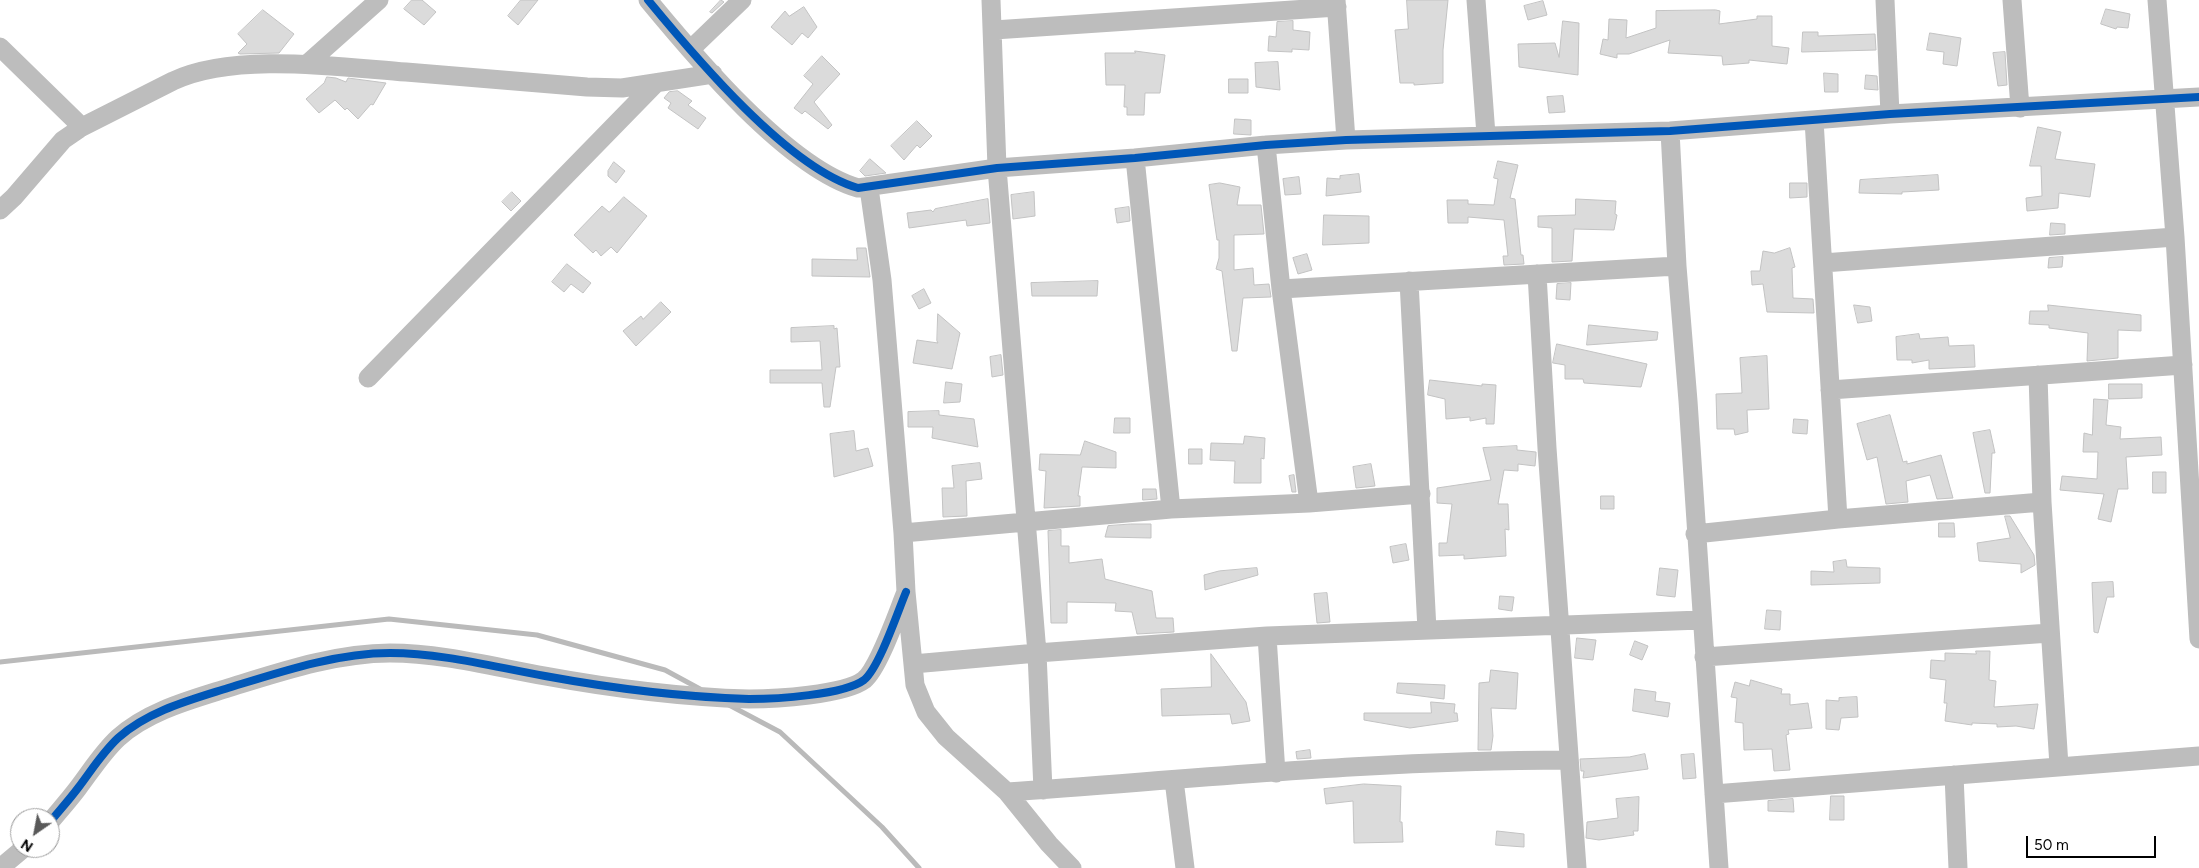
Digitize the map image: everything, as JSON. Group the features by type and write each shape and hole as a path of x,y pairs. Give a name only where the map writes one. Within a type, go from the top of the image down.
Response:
{"street":[{"path":"307,64 379,0"},
{"path":"648,0 746,109 787,146 826,173 848,185 869,188 997,168 1135,158 1266,145 1486,135 1670,131 1890,114 2199,97"},
{"path":"691,49 742,0"},
{"path":"991,0 994,30 997,168 1036,653 1043,790"},
{"path":"1476,0 1486,135"},
{"path":"1885,0 1890,114"},
{"path":"2012,0 2020,108"},
{"path":"2157,0 2183,365 2193,442 2199,638"},
{"path":"994,30 1336,4 1346,140"},
{"path":"0,47 82,127"},
{"path":"0,210 14,197 49,153 63,140 82,127 186,75 214,67 307,64 587,87 622,88 713,74"},
{"path":"368,378 656,83"},
{"path":"1814,120 1838,519"},
{"path":"1670,131 1677,266 1688,400 1701,620 1719,868"},
{"path":"1266,145 1281,289 1309,503"},
{"path":"1135,158 1171,509"},
{"path":"869,188 882,280 903,533 906,592 916,685 926,712 946,737 1007,792 1049,844 1072,868"},
{"path":"1823,263 2175,237"},
{"path":"1281,289 1677,266"},
{"path":"1537,274 1568,760 1577,868"},
{"path":"1409,281 1427,630"},
{"path":"1830,390 2183,365"},
{"path":"2038,375 2042,502 2059,766"},
{"path":"903,533 1171,509 1309,503 1421,494"},
{"path":"1696,534 1838,519 2042,502"},
{"path":"60,809 102,756 118,739 136,725 175,704 276,674 347,657 389,653 425,654 569,681 726,698 781,700 824,692 865,679 884,644 906,592"},
{"path":"913,664 1267,636 1701,620"},
{"path":"1704,657 2050,633"},
{"path":"1267,636 1276,773"},
{"path":"1714,794 2199,756"},
{"path":"1007,792 1362,766 1499,760 1568,760"},
{"path":"1954,775 1958,868"},
{"path":"1174,780 1185,868"},
{"path":"0,868 12,858"}],"building":[{"path":"412,0 422,0 436,12 424,25 404,9"},
{"path":"521,0 538,0 518,25 508,16"},
{"path":"721,0 724,2 712,13 710,12"},
{"path":"1407,0 1448,0 1443,50 1443,83 1414,85 1414,83 1400,83 1395,30 1408,29"},
{"path":"1543,1 1547,15 1528,20 1524,6"},
{"path":"804,7 817,27 808,38 802,33 792,45 771,27 785,11 789,16"},
{"path":"2106,9 2130,14 2128,28 2117,27 2116,29 2101,24"},
{"path":"263,10 294,34 279,53 238,53 247,44 238,34"},
{"path":"1656,11 1720,11 1719,24 1757,19 1757,16 1772,16 1772,46 1789,48 1787,64 1749,60 1749,63 1723,65 1722,56 1668,53 1670,40 1629,54 1617,54 1617,58 1600,54 1603,39 1608,40 1609,19 1627,20 1626,38 1656,28"},
{"path":"1293,21 1293,30 1310,32 1309,50 1292,49 1292,52 1268,51 1269,36 1276,37 1277,22"},
{"path":"1563,21 1579,23 1578,75 1519,67 1518,44 1555,43 1559,57"},
{"path":"1803,32 1818,32 1818,36 1875,34 1876,50 1802,52"},
{"path":"1930,33 1961,38 1957,66 1943,64 1944,52 1927,50"},
{"path":"1135,51 1165,55 1160,93 1145,93 1144,115 1127,115 1127,107 1124,107 1125,85 1106,85 1105,53 1135,53"},
{"path":"2005,52 2007,85 1998,86 1993,53"},
{"path":"822,56 840,74 814,102 832,125 828,129 805,111 802,114 794,108 813,84 804,76"},
{"path":"1278,62 1280,90 1256,87 1255,63"},
{"path":"1824,73 1838,74 1838,92 1825,92"},
{"path":"1866,75 1877,76 1878,90 1865,89"},
{"path":"327,77 346,82 348,78 386,83 373,105 371,104 358,119 335,100 319,113 306,99 324,83"},
{"path":"1229,79 1248,79 1248,93 1229,93"},
{"path":"678,91 692,101 688,105 706,118 698,129 668,108 671,103 664,98 669,92"},
{"path":"1563,96 1565,112 1549,113 1547,97"},
{"path":"1235,119 1251,120 1251,135 1234,134"},
{"path":"917,121 932,136 920,148 917,145 904,160 891,146"},
{"path":"2038,127 2061,132 2055,159 2095,164 2090,197 2059,193 2058,208 2027,211 2026,198 2042,196 2041,166 2030,166"},
{"path":"870,159 886,173 865,176 860,171"},
{"path":"1498,161 1518,165 1510,198 1515,199 1521,255 1523,255 1524,264 1504,265 1503,256 1508,256 1504,220 1468,217 1468,223 1448,223 1447,200 1468,200 1468,204 1494,205 1498,179 1494,178"},
{"path":"614,162 625,171 616,183 608,176 608,171"},
{"path":"1359,174 1361,192 1326,196 1327,178 1340,179 1340,176"},
{"path":"1938,175 1939,190 1902,192 1902,194 1859,193 1860,180"},
{"path":"1299,177 1301,194 1285,195 1283,179"},
{"path":"1220,183 1240,187 1237,205 1261,205 1264,234 1234,235 1234,270 1253,268 1254,285 1269,284 1271,297 1243,298 1237,351 1232,351 1222,271 1216,269 1219,258 1219,240 1217,240 1209,185"},
{"path":"1790,183 1807,183 1807,197 1790,198"},
{"path":"512,192 521,201 511,211 502,202"},
{"path":"1034,192 1035,216 1013,219 1011,195"},
{"path":"624,197 647,216 617,253 611,247 601,256 596,250 593,253 574,235 602,206 609,212"},
{"path":"988,199 990,223 967,226 966,220 909,228 907,213 931,210 933,212 935,209"},
{"path":"1576,199 1616,201 1615,214 1617,215 1614,230 1574,229 1572,261 1552,262 1552,228 1538,227 1538,216 1575,215"},
{"path":"1129,207 1130,221 1117,223 1115,209"},
{"path":"1324,215 1369,216 1369,243 1323,245"},
{"path":"2051,223 2065,224 2065,234 2050,235"},
{"path":"857,248 866,248 870,277 812,276 812,259 857,260"},
{"path":"1790,248 1795,267 1792,268 1793,298 1813,299 1814,313 1767,312 1763,284 1752,285 1751,271 1760,271 1763,251 1774,253"},
{"path":"1307,254 1312,270 1298,274 1293,258"},
{"path":"2063,257 2062,267 2048,268 2049,258"},
{"path":"567,264 591,283 583,293 571,284 564,292 552,282"},
{"path":"1098,281 1097,296 1032,296 1031,283"},
{"path":"1571,283 1570,300 1556,299 1557,284"},
{"path":"924,289 931,303 919,309 912,296"},
{"path":"661,302 671,312 636,346 623,331 641,316 643,319"},
{"path":"1854,305 1870,307 1872,321 1858,323"},
{"path":"2048,305 2141,315 2141,331 2118,330 2118,358 2087,361 2088,333 2049,328 2049,325 2029,324 2030,311 2048,311"},
{"path":"938,314 960,333 952,369 913,363 917,340 938,343"},
{"path":"1589,325 1658,332 1657,340 1587,345"},
{"path":"834,326 834,329 837,328 840,367 836,367 830,407 824,407 822,383 770,383 770,370 822,370 820,341 791,342 791,328"},
{"path":"1919,334 1920,339 1948,337 1949,346 1974,345 1975,367 1929,369 1929,360 1912,363 1912,360 1897,360 1896,337"},
{"path":"1557,344 1647,364 1641,387 1584,383 1583,379 1565,379 1565,365 1553,363"},
{"path":"1001,355 1003,375 992,377 990,357"},
{"path":"1767,356 1769,409 1747,410 1748,432 1735,435 1734,429 1717,429 1716,394 1742,393 1740,358"},
{"path":"1430,380 1482,386 1482,384 1496,385 1494,424 1486,424 1486,418 1470,421 1470,417 1446,419 1445,399 1428,395"},
{"path":"946,382 962,384 960,402 944,403"},
{"path":"2109,384 2142,384 2142,398 2109,399"},
{"path":"2094,399 2108,400 2106,425 2121,427 2120,439 2161,437 2162,455 2126,457 2128,489 2118,489 2111,522 2098,519 2104,494 2060,490 2062,476 2097,479 2098,452 2083,452 2084,433 2092,435"},
{"path":"939,411 939,415 974,419 978,447 932,438 933,427 908,427 908,412"},
{"path":"1890,415 1903,462 1907,461 1907,464 1941,455 1953,498 1937,499 1930,475 1906,481 1908,502 1886,504 1877,457 1867,460 1857,424"},
{"path":"1115,418 1130,418 1130,433 1114,433"},
{"path":"1794,419 1808,420 1807,434 1793,433"},
{"path":"1990,430 1995,453 1992,453 1990,493 1985,493 1973,433"},
{"path":"854,431 856,451 868,448 873,466 834,477 830,434"},
{"path":"1245,436 1265,438 1264,459 1261,458 1261,483 1234,483 1235,461 1210,460 1211,443 1243,444"},
{"path":"1085,441 1116,452 1116,468 1082,467 1078,496 1080,496 1080,506 1044,508 1046,471 1039,470 1040,454 1080,455"},
{"path":"1517,446 1517,450 1536,452 1535,466 1518,464 1518,471 1504,470 1498,504 1508,504 1509,530 1505,529 1506,556 1464,559 1464,555 1439,556 1439,543 1447,543 1452,504 1437,503 1437,488 1491,480 1483,448"},
{"path":"1189,449 1202,449 1202,464 1189,464"},
{"path":"980,463 982,479 966,481 967,516 943,517 942,488 954,488 952,466"},
{"path":"1371,464 1375,486 1356,488 1353,467"},
{"path":"2153,472 2166,472 2166,493 2153,493"},
{"path":"1294,475 1296,492 1292,492 1289,476"},
{"path":"1143,489 1156,489 1157,499 1143,500"},
{"path":"1601,496 1614,496 1614,509 1601,509"},
{"path":"2005,516 2010,516 2034,555 2035,565 2021,573 2021,564 1979,561 1977,543 2010,538"},
{"path":"1939,523 1954,523 1955,537 1939,537"},
{"path":"1151,524 1151,538 1105,537 1108,526"},
{"path":"1061,530 1061,546 1069,546 1069,563 1102,559 1105,579 1152,591 1156,618 1173,618 1174,632 1137,634 1132,612 1115,611 1116,603 1067,602 1067,623 1051,623 1048,531"},
{"path":"1406,544 1409,560 1393,563 1390,547"},
{"path":"1846,560 1847,567 1880,568 1880,583 1811,585 1811,571 1834,572 1833,562"},
{"path":"1257,568 1258,575 1205,590 1204,575 1219,571"},
{"path":"1660,568 1678,570 1675,597 1657,595"},
{"path":"2113,582 2114,597 2107,597 2098,633 2094,632 2092,583"},
{"path":"1327,593 1330,622 1317,623 1314,594"},
{"path":"1500,596 1514,597 1512,611 1499,609"},
{"path":"1767,610 1781,611 1780,630 1765,629"},
{"path":"1577,638 1596,640 1593,660 1575,658"},
{"path":"1635,641 1648,646 1642,660 1630,655"},
{"path":"1976,651 1990,651 1989,680 1996,681 1994,707 2038,704 2034,729 2016,726 1997,727 1997,724 1972,723 1972,725 1945,721 1947,703 1944,703 1946,680 1930,678 1931,660 1945,661 1945,653 1976,654"},
{"path":"1211,654 1246,702 1250,721 1232,724 1230,714 1162,716 1161,689 1211,687"},
{"path":"1491,670 1518,673 1516,709 1491,708 1493,736 1491,750 1478,750 1479,683 1489,682"},
{"path":"1751,680 1782,689 1781,694 1790,694 1790,705 1808,703 1812,728 1788,730 1789,734 1786,735 1790,770 1774,771 1772,749 1744,750 1743,723 1735,722 1737,698 1731,697 1735,682 1749,686"},
{"path":"1398,683 1445,685 1444,699 1397,693"},
{"path":"1635,689 1656,692 1655,701 1670,703 1668,717 1633,711"},
{"path":"1857,697 1858,717 1841,718 1839,730 1826,729 1826,700 1839,701 1839,698"},
{"path":"1431,702 1455,704 1454,713 1457,713 1458,721 1410,728 1364,720 1364,713 1431,713"},
{"path":"1310,750 1311,758 1297,759 1296,752"},
{"path":"1645,754 1648,769 1583,778 1584,771 1581,771 1580,759 1629,757"},
{"path":"1694,754 1696,778 1683,779 1681,755"},
{"path":"1364,784 1401,786 1400,822 1402,822 1403,842 1354,843 1353,801 1326,804 1324,789"},
{"path":"1831,796 1844,796 1844,820 1830,820"},
{"path":"1639,797 1638,831 1633,831 1634,835 1599,840 1586,838 1587,822 1618,818 1616,799"},
{"path":"1793,799 1794,812 1768,811 1768,801"},
{"path":"1497,831 1524,834 1524,847 1496,845"}],"waterway":[{"path":"0,662 389,619 537,635 665,670 700,689"},
{"path":"729,705 780,732 882,827 919,868"}],"cycle path":[{"path":"648,0 691,51 744,108 773,135 802,158 831,177 858,188 997,168 1135,158 1266,145 1346,140 1670,131 1890,114 2199,97"},
{"path":"60,810 107,750 118,738 142,720 184,702 308,664 370,654 429,655 595,684 673,694 749,699 826,693 854,685 864,680 870,674 882,652 906,592"}]}
